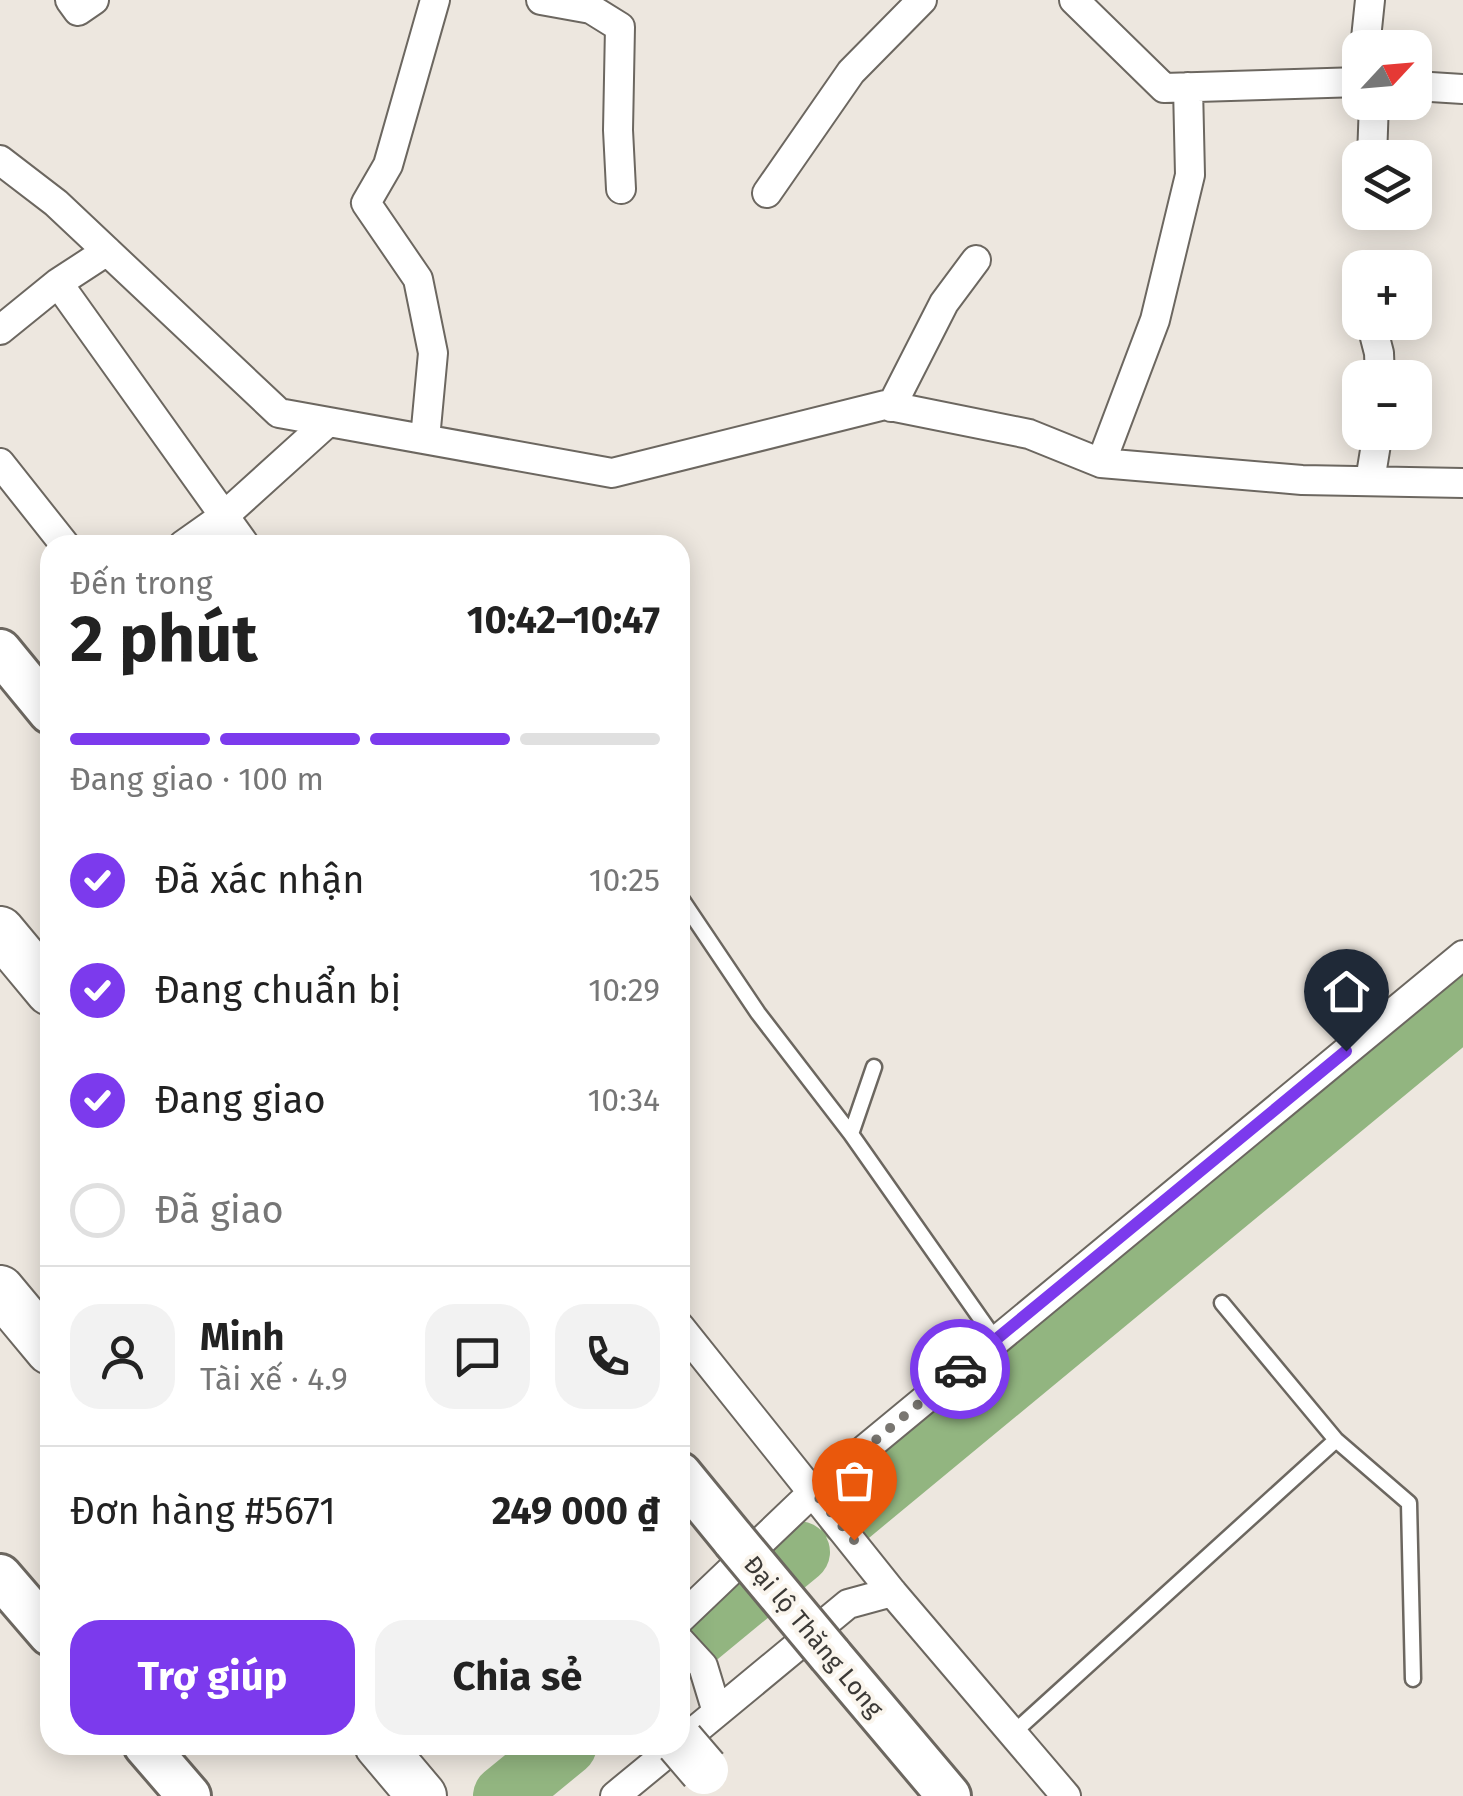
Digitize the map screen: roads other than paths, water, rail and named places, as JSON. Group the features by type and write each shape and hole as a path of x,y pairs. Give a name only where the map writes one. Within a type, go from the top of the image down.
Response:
{"highway":[{"path":"0,931 40,979"},
{"path":"0,1290 40,1338"},
{"path":"387,1755 422,1796"}],"main road":[{"path":"0,651 40,700"},
{"name":"Đại lộ Thăng Long","path":"690,1486 948,1796"},
{"path":"0,1576 40,1622"},
{"path":"154,1755 189,1796"}],"street":[{"path":"70,0 78,11 94,0"},
{"path":"425,440 433,353 418,278 366,202 388,165 435,0"},
{"path":"541,0 590,9 620,27 621,189"},
{"path":"767,193 851,72 922,0"},
{"path":"1074,0 1164,88 1342,83"},
{"path":"1368,30 1370,0"},
{"path":"1101,463 1156,320 1186,194 1190,175 1188,87"},
{"path":"1432,87 1463,89"},
{"path":"0,160 56,203 279,414 612,473 884,405 1029,434 1101,463 1302,480 1463,483"},
{"path":"0,330 107,251"},
{"path":"892,407 944,303 976,260"},
{"path":"58,284 238,535"},
{"path":"197,535 224,516 328,422"},
{"path":"1370,481 1375,450"},
{"path":"0,463 57,535"},
{"path":"690,1610 814,1492 1463,955"},
{"path":"690,1339 892,1592 1066,1796"},
{"path":"615,1796 693,1759 717,1712 848,1604 892,1592"},
{"path":"690,1650 703,1666 717,1712"}],"lane":[{"path":"690,912 758,1013 851,1134 994,1340"},
{"path":"851,1134 874,1067"},
{"path":"1222,1303 1336,1440 1409,1502 1413,1679"},
{"path":"1011,1734 1336,1440"}],"waterway":[{"path":"848,1515 1463,1007"},
{"path":"690,1642 799,1552"},
{"path":"504,1796 554,1755"}]}
